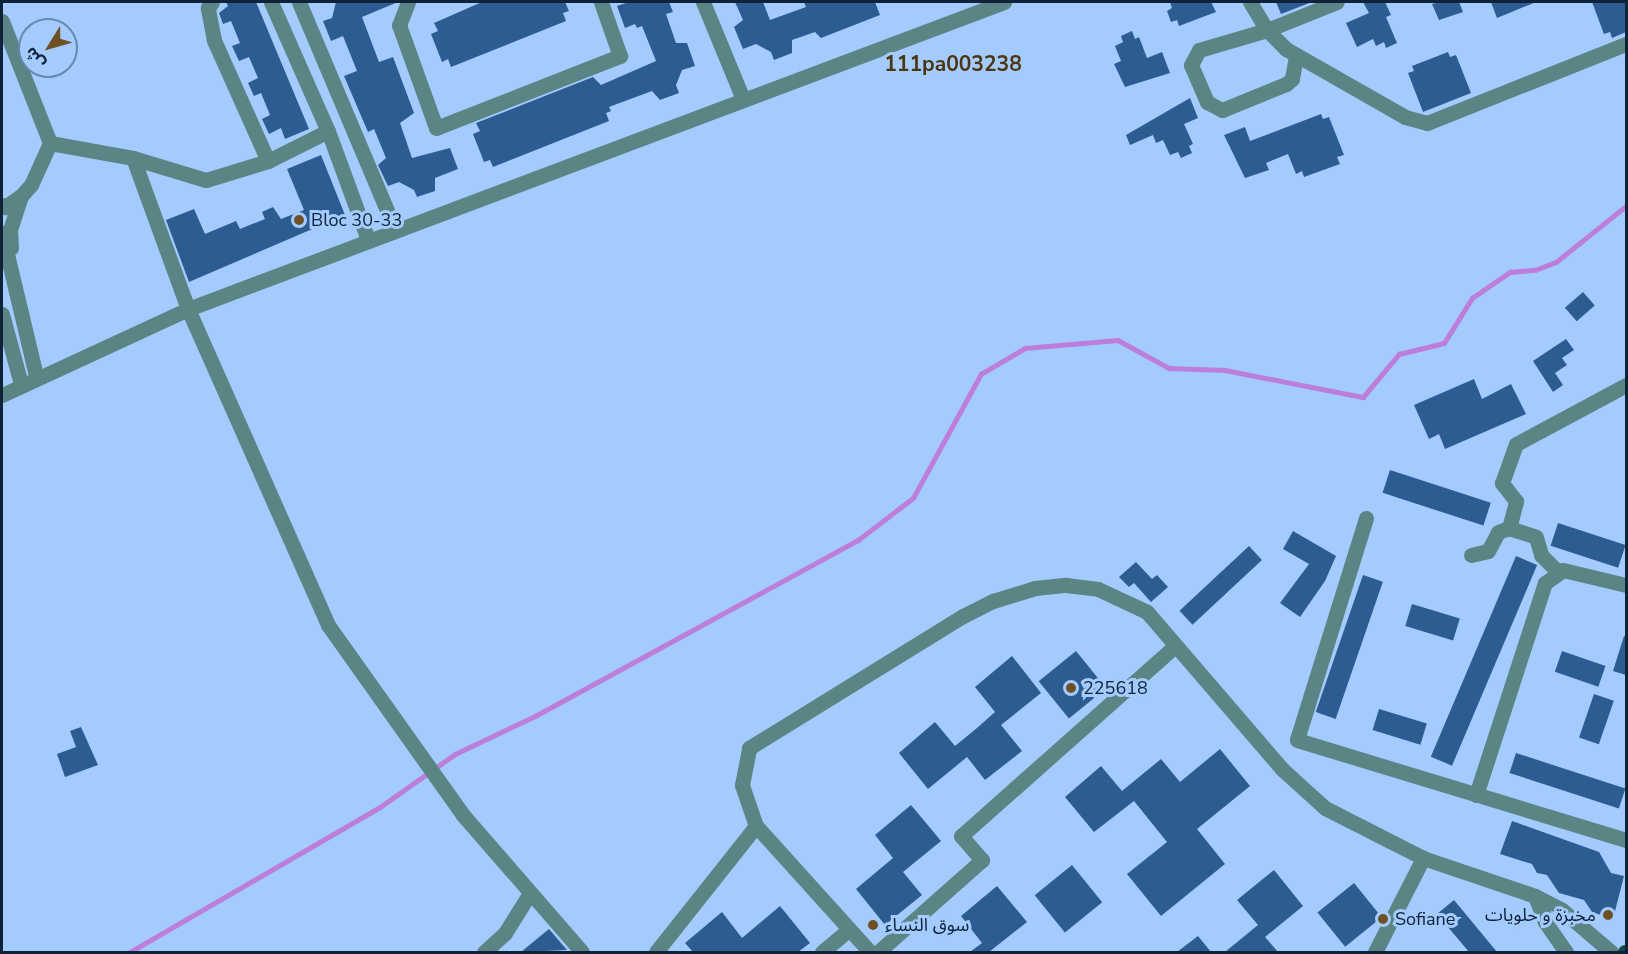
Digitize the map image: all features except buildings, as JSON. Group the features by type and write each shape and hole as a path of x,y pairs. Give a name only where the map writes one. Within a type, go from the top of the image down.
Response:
{"street":[{"path":"212,2 208,8 214,40 268,160"},
{"path":"272,2 328,131 368,240"},
{"path":"299,2 395,230"},
{"path":"408,2 399,25 435,128 620,56 601,2"},
{"path":"703,2 743,99"},
{"path":"2,395 36,376 188,309 1004,2"},
{"path":"1250,2 1267,30 1296,56 1405,117 1427,123 1626,44"},
{"path":"1296,56 1292,79 1286,84 1222,110 1213,108 1191,65 1193,57 1199,50 1267,30 1336,2"},
{"path":"2,21 51,143 31,185 21,196 5,207 2,205"},
{"path":"51,143 133,158 206,180 268,160 328,131"},
{"path":"133,158 188,309 317,604 341,646 463,814 582,952"},
{"path":"14,281 10,229 21,196"},
{"path":"2,239 36,376"},
{"path":"2,314 21,384"},
{"path":"1509,528 1516,501 1502,483 1516,444 1626,385"},
{"path":"1366,518 1297,740 1626,840"},
{"path":"1472,555 1488,551 1498,532 1509,528 1536,537 1541,555 1558,572 1626,585"},
{"path":"1476,795 1545,583 1558,572"},
{"path":"870,952 756,826 742,785 749,748 993,601 1035,588 1066,585 1098,589 1147,612 1174,646 1305,793 1324,808 1422,858 1535,896 1562,910 1611,952"},
{"path":"878,952 982,860 961,836 1174,646"},
{"path":"656,952 756,826"},
{"path":"1375,952 1422,858"},
{"path":"484,952 505,933 530,893"},
{"path":"1535,896 1545,922 1566,952"},
{"path":"822,952 849,929"}],"waterway":[{"path":"130,952 380,807 455,754 537,715 858,540 913,498 981,374 1025,348 1118,340 1169,368 1225,370 1363,397 1399,354 1444,343 1472,298 1510,272 1535,270 1556,262 1626,206"}],"place":[{"name":"Bloc 30-33","path":"299,220"},
{"name":"225618","path":"1071,688"},
{"name":"مخبزة و حلويات","path":"1608,915"},
{"name":"Sofiane","path":"1383,919"},
{"name":"سوق النساء","path":"873,925"}],"district":[{"name":"111pa003238","path":"953,64"}]}
